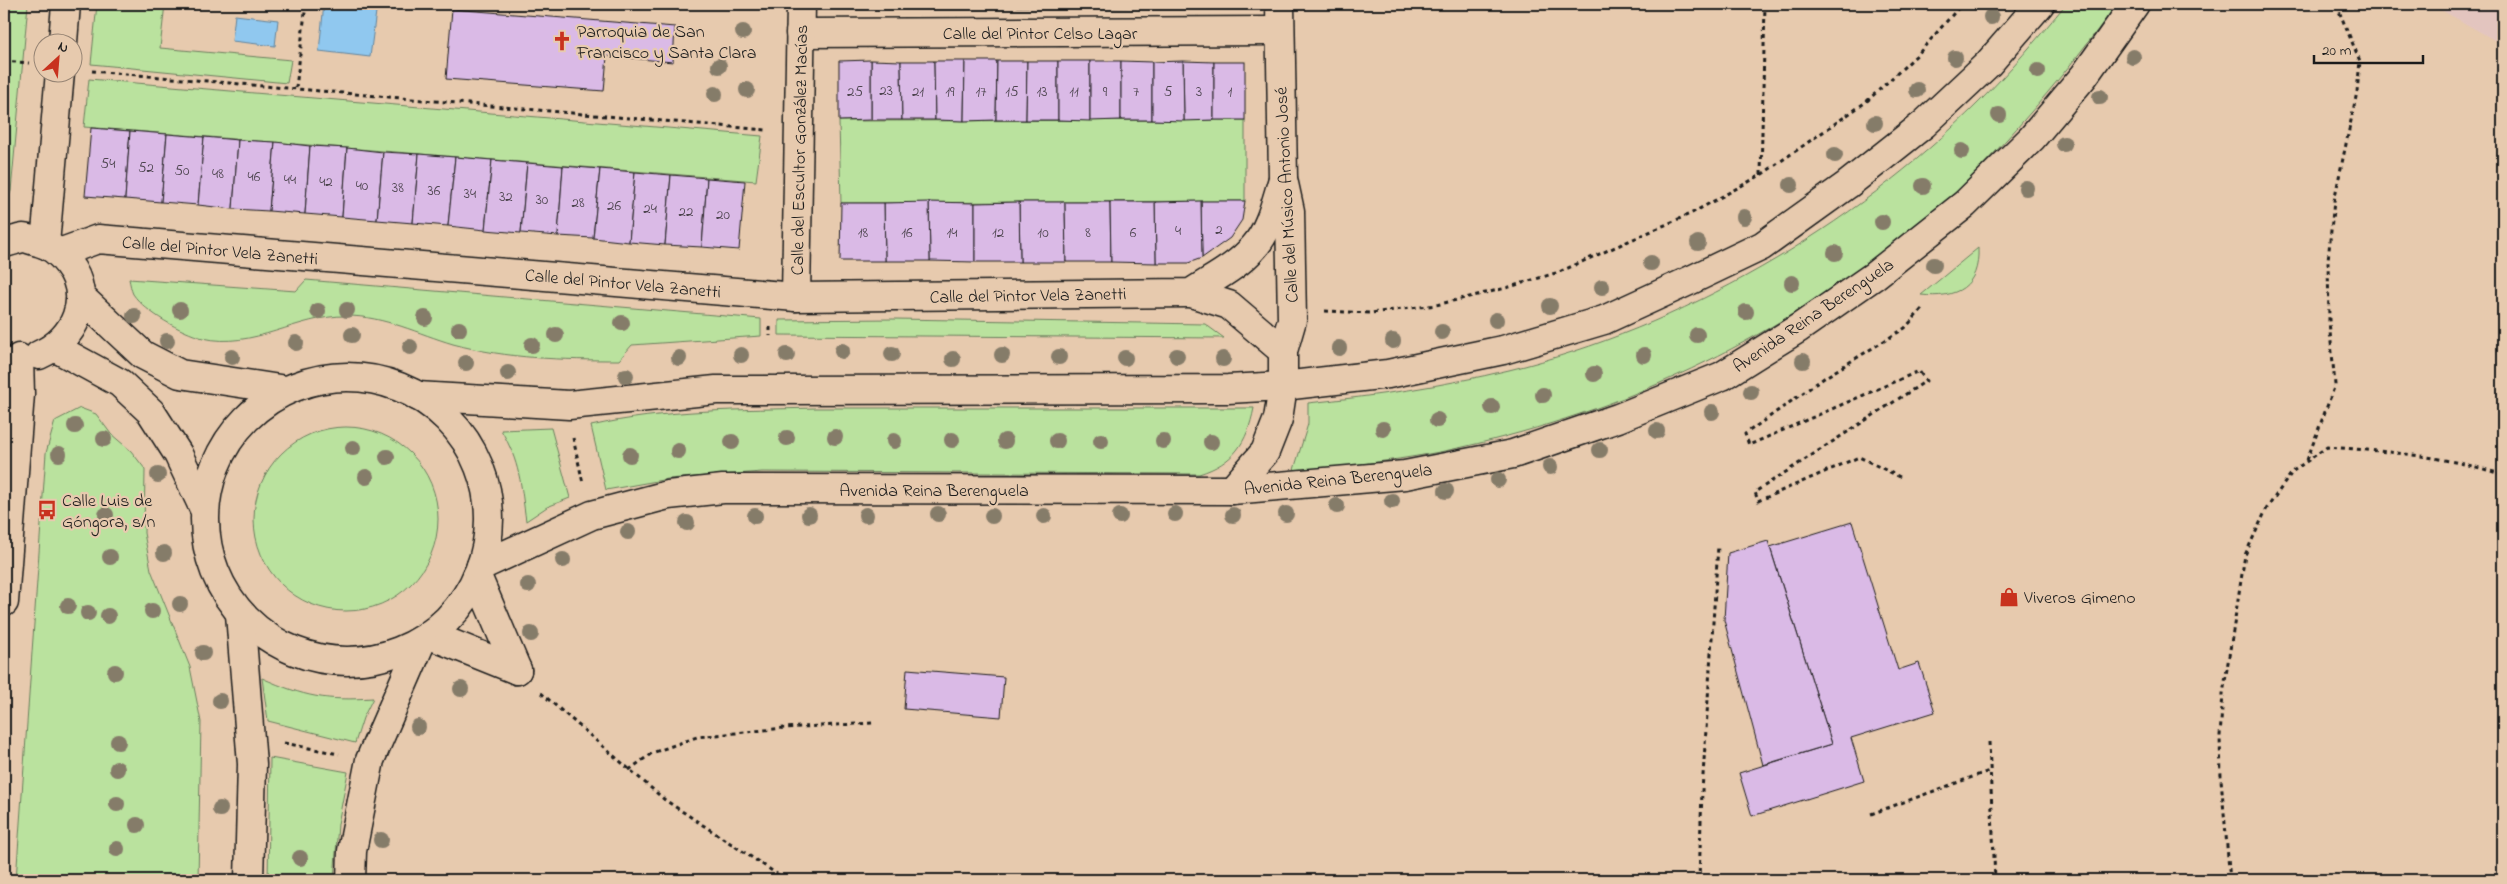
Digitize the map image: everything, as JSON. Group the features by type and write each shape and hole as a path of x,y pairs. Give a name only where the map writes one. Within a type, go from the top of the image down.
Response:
{"main road":[{"path":"64,32 66,4"},
{"name":"Calle del Escultor González Macías","path":"796,297 801,4"},
{"name":"Calle del Músico Antonio José","path":"1232,490 1265,452 1278,419 1283,386 1283,351 1292,320 1290,212 1283,179 1280,4"},
{"path":"417,396 569,405 716,390 1228,389 1283,386 1388,374 1504,350 1604,320 1762,246 1847,185 1924,124 1988,64 2040,4"},
{"name":"Avenida Reina Berenguela","path":"479,571 592,515 668,495 723,489 1232,490 1405,475 1513,454 1618,418 1722,376 1799,328 1874,276 1965,204 2032,138 2084,76 2136,4"},
{"name":"Calle del Pintor Celso Lagar","path":"800,33 1280,31"},
{"path":"52,248 60,82"},
{"path":"1191,293 1232,267 1255,247 1270,220 1283,179"},
{"path":"4,243 23,238 52,248 75,272 81,298 80,310 73,328 54,347 40,354 11,356 21,382 4,602"},
{"name":"Calle del Pintor Vela Zanetti","path":"52,248 98,240 796,297 1191,293 1229,305 1283,351"},
{"path":"81,298 143,355 180,374 286,390"},
{"path":"54,347 120,383 151,412 178,454 204,509"},
{"path":"352,377 386,382 417,396 448,420 472,452 486,488 489,527 479,571 466,598 449,618 426,638 376,659 326,660 279,644 240,614 219,582 206,547 204,509 216,460 245,419 286,390 318,380 352,377"},
{"path":"479,571 517,670"},
{"path":"240,614 252,764 249,880"},
{"path":"426,638 517,670"},
{"path":"351,880 352,850 370,760 426,638"}],"path":[{"path":"296,88 306,4"},
{"path":"1761,175 1765,4"},
{"path":"1292,310 1370,313 1436,305 1506,288 1559,272 1692,213 1761,175 1866,102 1918,54 1962,4"},
{"path":"2306,462 2335,385 2329,321 2328,260 2334,201 2357,92 2360,62 2336,4"},
{"path":"4,61 30,63"},
{"path":"91,71 762,130"},
{"path":"1900,477 1859,458 1758,501 1755,492 1926,381 1919,371 1749,445 1744,434 1824,378 1905,328 1922,309"},
{"path":"573,437 583,484"},
{"path":"2230,880 2221,779 2220,736 2223,694 2245,555 2267,508 2293,471 2328,446 2395,453 2478,466 2503,475"},
{"path":"1699,880 1702,790 1718,546"},
{"path":"517,670 629,770 666,800 786,880"},
{"path":"629,770 652,753 697,737 784,728 873,723"},
{"path":"281,742 340,754"},
{"path":"1989,742 1995,880"},
{"path":"1871,814 1989,771"}],"shaded area":[{"path":"2431,4 2503,4 2503,45"}],"green space":[{"path":"4,4 28,4 11,191 4,209"},
{"path":"97,4 165,4 160,48 291,60 287,83 91,64"},
{"path":"2066,4 2117,4 2038,104 1950,198 1847,278 1797,311 1745,342 1692,369 1580,414 1522,432 1442,452 1293,473 1308,424 1308,403 1434,386 1509,370 1573,352 1637,328 1700,300 1761,268 1820,231 1876,192 1929,149 1990,91"},
{"path":"89,79 762,136 756,181 84,127"},
{"path":"1245,120 1245,201 841,203 839,121"},
{"path":"1978,248 1978,261 1975,272 1963,288 1945,295 1921,295"},
{"path":"129,279 296,291 306,280 761,319 761,336 632,345 619,360 556,359 515,356 474,349 453,344 388,322 347,316 311,321 258,336 222,340 194,335 155,315 133,294"},
{"path":"895,319 1205,324 1224,338 779,335 779,320"},
{"path":"80,408 96,414 111,434 131,451 145,469 144,533 151,570 190,667 201,722 198,880 16,880 46,453 55,421"},
{"path":"816,408 1254,408 1247,432 1237,450 1221,464 1199,474 762,472 668,479 606,490 591,426 619,420 675,413"},
{"path":"346,427 364,429 381,434 411,454 431,484 436,501 438,519 436,537 431,554 411,584 381,604 364,609 346,611 328,609 311,604 281,584 261,554 256,537 254,519 256,501 261,484 281,454 311,434 328,429"},
{"path":"551,428 570,498 547,507 526,521 516,463 501,430"},
{"path":"262,678 291,690 316,696 342,699 373,698 363,718 355,743 268,721"},
{"path":"270,758 348,772 338,824 334,880 268,880"}],"water":[{"path":"324,4 377,4 370,57 319,51"},
{"path":"235,15 278,20 275,46 232,41"}],"building":[{"path":"839,4 885,4 885,6 839,6"},
{"path":"885,4 931,4 931,6 885,6"},
{"path":"931,4 977,4 977,6 931,6"},
{"path":"977,4 1021,4 1021,6 977,6"},
{"path":"1021,4 1067,4 1067,6 1021,6"},
{"path":"1067,4 1111,4 1111,7 1067,6"},
{"path":"1111,4 1156,4 1156,6 1111,7"},
{"path":"1156,4 1201,4 1201,6 1156,6"},
{"path":"1201,4 1247,4 1247,7 1201,6"},
{"name":"Parroquia de San Francisco y Santa Clara","path":"452,9 675,27 673,62 607,56 604,91 446,79"},
{"path":"871,60 901,61 902,120 871,120"},
{"path":"871,60 871,120 839,121 839,61"},
{"path":"901,61 934,61 935,120 902,120"},
{"path":"934,61 965,61 964,121 935,120"},
{"path":"965,61 997,61 996,120 964,121"},
{"path":"997,61 1027,61 1026,120 996,120"},
{"path":"1027,61 1058,61 1058,120 1026,120"},
{"path":"1058,61 1090,61 1090,121 1058,120"},
{"path":"1090,61 1121,61 1121,120 1090,121"},
{"path":"1121,61 1152,62 1152,120 1121,120"},
{"path":"1183,61 1214,62 1214,120 1184,121"},
{"path":"1183,61 1184,121 1152,120 1152,62"},
{"path":"1214,62 1245,62 1245,120 1214,120"},
{"path":"91,128 130,131 125,199 85,196"},
{"path":"130,131 167,134 161,202 125,199"},
{"path":"167,134 204,137 198,205 161,202"},
{"path":"204,137 238,140 233,209 198,205"},
{"path":"238,140 275,142 269,211 233,209"},
{"path":"275,142 310,146 305,214 269,211"},
{"path":"310,146 347,148 342,217 305,214"},
{"path":"347,148 383,152 377,220 342,217"},
{"path":"383,152 419,154 413,223 377,220"},
{"path":"419,154 455,157 448,226 413,223"},
{"path":"455,157 492,160 485,230 448,226"},
{"path":"492,160 527,163 521,233 485,230"},
{"path":"527,163 563,166 558,236 521,233"},
{"path":"563,166 600,169 593,238 558,236"},
{"path":"600,169 635,172 629,242 593,238"},
{"path":"635,172 671,175 665,245 629,242"},
{"path":"671,175 707,178 702,247 665,245"},
{"path":"707,178 745,181 739,250 702,247"},
{"path":"1201,201 1245,201 1242,220 1230,238 1202,258"},
{"path":"1201,201 1202,258 1188,263 1156,263 1155,202"},
{"path":"929,202 975,203 975,262 930,261"},
{"path":"929,202 930,261 885,261 884,203"},
{"path":"1019,202 1065,202 1066,262 1020,262"},
{"path":"1019,202 1020,262 975,262 975,203"},
{"path":"1065,202 1110,202 1111,262 1066,262"},
{"path":"1110,202 1155,202 1156,263 1111,262"},
{"path":"841,203 884,203 885,261 840,261"},
{"path":"1852,522 1898,670 1919,663 1935,712 1851,738 1864,781 1752,816 1739,773 1832,744 1770,547"},
{"path":"1768,541 1832,744 1763,765 1724,620 1728,553"},
{"path":"907,669 1004,677 1001,717 904,709"}],"place":[{"name":"Parroquia de San Francisco y Santa Clara","path":"562,41"},
{"name":"Calle Luis de Góngora, s/n","path":"47,510"},
{"name":"Viveros Gimeno","path":"2009,597"}]}
